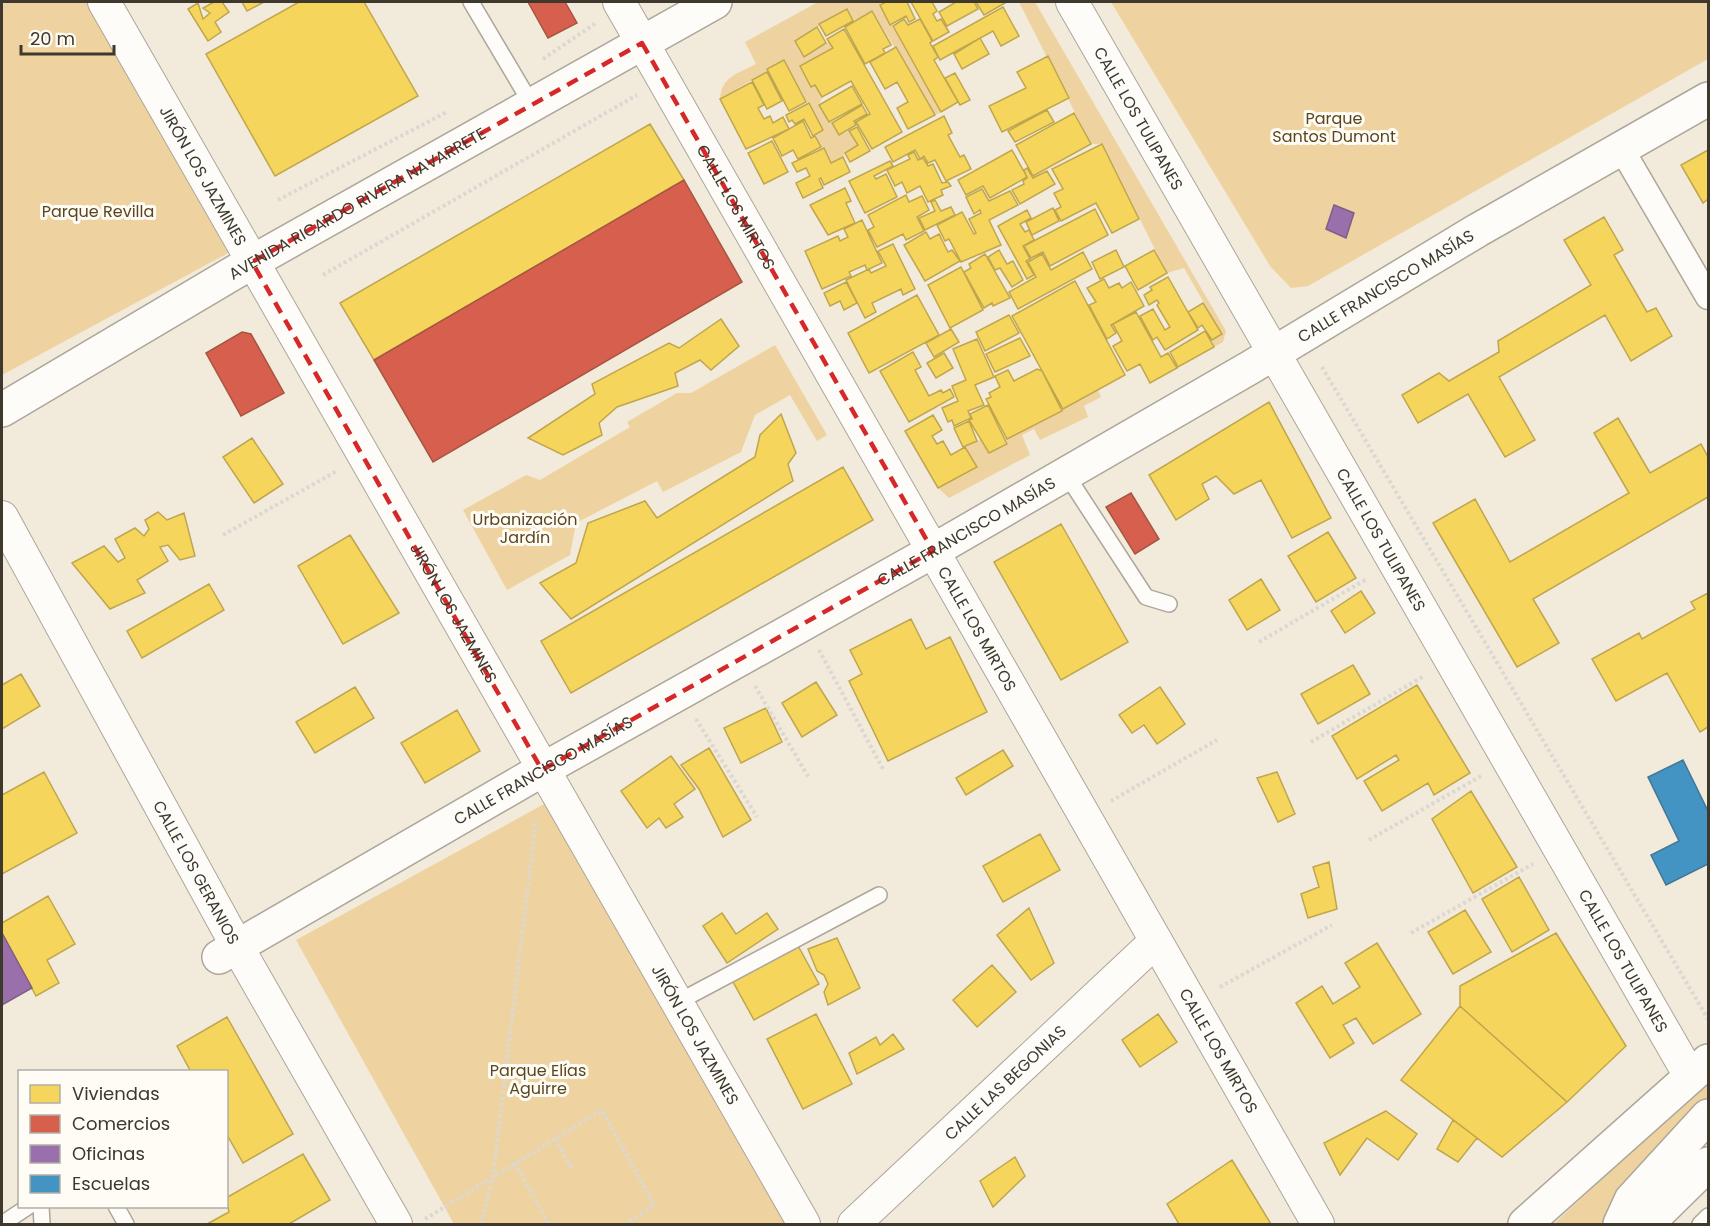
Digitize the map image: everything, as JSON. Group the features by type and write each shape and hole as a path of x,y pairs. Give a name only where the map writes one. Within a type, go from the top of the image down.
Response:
{"main road":[{"name":"AVENIDA RICARDO RIVERA NAVARRETE","path":"2,410 252,262 715,2"},
{"name":"CALLE FRANCISCO MASÍAS","path":"229,952 542,770 933,551 1708,99"},
{"path":"1525,1224 1699,1069"},
{"path":"1620,1224 1631,1200 1708,1116"},
{"path":"1647,1224 1708,1164"}],"street":[{"name":"JIRÓN LOS JAZMINES","path":"104,2 804,1224"},
{"name":"CALLE LOS TULIPANES","path":"1072,2 1560,849 1699,1069"},
{"name":"CALLE LOS MIRTOS","path":"608,12 642,43 1318,1224"},
{"path":"1621,148 1708,297"},
{"name":"CALLE LOS GERANIOS","path":"2,517 229,952 396,1224"},
{"name":"CALLE LAS BEGONIAS","path":"854,1224 1156,941"}],"lane":[{"path":"471,2 517,76 532,105"},
{"path":"1066,474 1146,597 1168,604"},
{"path":"676,1003 879,896"},
{"path":"2,1224 26,1208"},
{"path":"41,1208 42,1224"},
{"path":"117,1208 126,1224"},
{"path":"1700,1224 1708,1216"}],"path":[{"path":"2,4 6,2"},
{"path":"517,76 608,12"},
{"path":"323,275 638,94 644,104"},
{"path":"278,200 454,109"},
{"path":"1322,367 1708,1019"},
{"path":"223,536 363,456"},
{"path":"1259,642 1396,562"},
{"path":"805,624 883,769"},
{"path":"1311,742 1451,659"},
{"path":"740,660 809,778"},
{"path":"680,693 757,817"},
{"path":"1084,816 1217,740"},
{"path":"1370,840 1509,760"},
{"path":"481,1224 493,1176 542,770"},
{"path":"1411,933 1560,849"},
{"path":"1191,1003 1332,925"},
{"path":"417,1224 602,1110 654,1205 626,1224"},
{"path":"555,1139 572,1169"},
{"path":"515,1163 549,1224"}],"highlighted area":[{"path":"642,43 933,551 542,770 252,262"}],"green space":[{"name":"Parque Revilla","path":"2,2 91,2 230,252 2,375"},
{"path":"818,2 886,2 880,5 941,112 935,115 873,12 853,21 846,9 795,41 804,56 829,42 833,48 800,67 811,87 815,85 822,97 819,105 839,135 849,131 858,145 845,153 843,157 831,163 824,148 821,147 815,136 823,130 784,61 720,99 721,91 727,80 756,64 745,42"},
{"path":"1019,2 1035,2 1226,331 1223,342 1214,347 1212,340 1222,334 1184,268 1167,273 1102,144 1091,144"},
{"name":"Parque Santos Dumont","path":"1111,2 1708,2 1708,59 1308,286 1291,288 1270,266"},
{"name":"Urbanización Jardín","path":"775,345 827,435 817,441 790,395 755,415 741,452 663,492 657,481 576,523 570,555 507,590 463,510 526,475 540,480 630,427 627,422 677,393 691,393"},
{"path":"1098,390 1101,397 1084,406 1088,417 1040,440 1034,429 1022,435 1030,455 949,498 938,488 977,467 965,447 982,439 989,453 1007,444 1007,439"},
{"name":"Parque Elías Aguirre","path":"546,803 788,1224 454,1224 296,940"},
{"path":"1708,1079 1708,1107 1601,1224 1554,1224"}],"building: Viviendas":[{"path":"214,2 222,2 229,12 215,22 221,32 208,41 188,9 198,3 203,19 210,13 203,8"},
{"path":"242,2 264,2 247,11"},
{"path":"299,2 364,2 418,96 275,176 206,54"},
{"path":"886,2 907,2 915,19 909,22 906,16 890,25 880,5"},
{"path":"911,2 932,2 937,11 933,14 937,21 941,19 949,32 933,41"},
{"path":"956,2 974,2 978,9 947,26 939,12"},
{"path":"976,2 1004,2 1005,3 984,15"},
{"path":"1003,7 1019,36 1001,46 993,31 940,60 933,46"},
{"path":"847,9 853,21 826,36 819,24"},
{"path":"872,11 891,45 883,49 885,53 865,64 845,27"},
{"path":"904,19 908,25 920,19 938,57 934,60 958,102 941,112 893,26"},
{"path":"817,27 826,43 804,57 795,41"},
{"path":"844,29 902,132 872,149 856,122 870,114 851,81 822,97 815,85 811,87 800,66 833,48 827,39"},
{"path":"980,38 989,54 962,69 954,54"},
{"path":"896,47 935,115 908,129 897,108 908,102 897,82 885,89 870,62"},
{"path":"1048,56 1069,98 1002,132 989,106 1026,88 1017,72"},
{"path":"784,60 806,102 789,111 767,69"},
{"path":"767,72 782,101 767,109 752,80"},
{"path":"955,73 970,100 960,105 945,78"},
{"path":"752,82 764,105 758,108 764,119 770,116 773,123 783,117 789,129 746,149 720,99"},
{"path":"852,86 862,104 829,122 819,105"},
{"path":"809,103 823,130 813,136 804,119 795,124 792,120 789,122 786,115"},
{"path":"862,105 867,114 854,121 856,125 839,135 832,123"},
{"path":"1047,110 1054,122 1015,142 1008,131"},
{"path":"1074,113 1091,144 1033,176 1016,145"},
{"path":"944,116 952,133 948,135 960,157 964,155 971,169 946,181 935,160 928,163 924,156 920,159 915,150 893,162 885,147"},
{"path":"803,121 811,138 815,136 821,147 798,159 793,150 782,156 773,138"},
{"path":"650,124 684,180 374,360 340,303"},
{"path":"857,127 870,151 850,162 845,153 858,145 849,131"},
{"path":"772,141 788,172 764,184 748,153"},
{"path":"1102,144 1139,219 1112,233 1096,203 1061,221 1055,210 1061,207 1054,193 1063,189 1052,169"},
{"path":"824,148 831,163 843,157 850,172 824,185 821,178 819,179 823,188 803,198 796,183 810,176 806,168 797,172 792,163"},
{"path":"1012,150 1027,177 990,198 983,186 966,195 958,180"},
{"path":"1708,150 1708,199 1703,203 1681,165"},
{"path":"914,152 918,160 923,158 928,166 933,164 942,183 948,182 951,186 941,190 943,195 928,202 920,186 907,193 902,182 895,186 887,170 910,159 908,155"},
{"path":"890,161 893,166 874,176 876,179 886,174 897,197 865,213 849,181"},
{"path":"1027,168 1033,178 1047,171 1055,184 1020,204 1012,190 1024,184 1023,181 1027,178 1024,170"},
{"path":"845,188 851,201 846,203 855,223 828,235 810,205"},
{"path":"982,189 989,201 1010,191 1018,205 989,220 1001,245 961,262 949,239 945,241 937,225 962,212 974,234 976,233 969,219 981,213 980,210 974,214 966,197"},
{"path":"906,195 909,202 922,196 929,210 917,217 924,231 906,240 903,234 877,247 868,230 874,227 868,215"},
{"path":"935,200 941,211 951,207 955,215 925,230 919,218 935,211 931,202"},
{"path":"1053,208 1059,221 1032,235 1026,222"},
{"path":"1095,209 1108,235 1050,266 1043,252 1031,258 1024,246"},
{"path":"1027,210 1031,218 1020,224 1025,232 1029,230 1034,240 1023,246 1030,259 1026,261 1034,275 1027,279 998,226"},
{"path":"1604,217 1623,250 1614,255 1647,312 1656,308 1672,336 1631,361 1605,315 1499,377 1535,440 1505,457 1468,394 1418,423 1402,395 1439,373 1449,381 1499,352 1498,341 1591,285 1564,240"},
{"path":"862,220 882,263 867,270 865,265 849,272 851,276 822,289 805,251 838,236 840,241 848,237 844,229"},
{"path":"926,232 930,239 939,234 948,252 952,250 960,261 925,281 904,245"},
{"path":"893,244 915,289 903,295 901,289 872,303 876,312 865,318 846,280 869,269 871,273 886,266 878,251"},
{"path":"999,250 1007,264 1013,261 1023,280 1012,287 1000,268 995,270 988,257"},
{"path":"1116,250 1124,267 1100,279 1092,262"},
{"path":"1154,250 1167,273 1138,290 1125,266"},
{"path":"1083,252 1092,269 1018,309 1009,292 1036,277 1028,262 1042,254 1051,270"},
{"path":"985,254 1010,298 984,308 964,272 971,268 969,264"},
{"path":"961,267 983,310 950,328 928,285"},
{"path":"1168,277 1198,330 1165,350 1157,337 1153,340 1140,316 1153,309 1165,330 1170,327 1157,305 1159,303 1157,300 1149,305 1144,295 1152,290 1150,287"},
{"path":"1104,279 1109,288 1119,283 1122,288 1131,282 1144,306 1111,325 1116,333 1107,339 1089,305 1096,302 1087,288"},
{"path":"1075,281 1125,375 1063,409 1012,316"},
{"path":"846,282 857,303 844,310 840,301 830,306 824,293"},
{"path":"917,295 939,335 869,373 848,333"},
{"path":"1203,303 1222,334 1212,340 1202,325 1198,328 1188,312"},
{"path":"1136,312 1161,357 1168,353 1177,368 1150,383 1140,364 1127,371 1113,346 1122,341 1113,324"},
{"path":"1009,315 1019,333 985,351 976,332"},
{"path":"721,319 739,346 711,370 700,360 675,373 678,386 617,407 599,423 602,435 563,455 528,438 595,394 592,384 669,343 679,348"},
{"path":"951,329 959,342 934,357 926,343"},
{"path":"1205,331 1214,347 1178,367 1170,352"},
{"path":"1020,338 1030,356 995,372 986,354"},
{"path":"977,339 994,377 975,385 984,405 968,411 971,418 954,426 952,420 948,422 942,408 958,401 952,386 966,380 953,349"},
{"path":"913,352 921,367 915,370 929,396 941,390 943,393 950,389 954,397 909,422 880,371"},
{"path":"944,353 953,368 936,378 927,363"},
{"path":"1037,369 1042,371 1062,411 1007,439 986,399 991,397 989,393 1000,387 995,376 1008,370 1014,381"},
{"path":"1269,402 1331,518 1292,538 1261,480 1234,494 1216,476 1202,484 1209,499 1176,520 1149,475"},
{"path":"988,405 1007,444 989,453 969,420 972,419 970,414"},
{"path":"781,414 796,453 788,464 793,481 571,619 540,583 576,563 588,523 645,501 657,518 755,457 760,435"},
{"path":"933,415 942,430 932,436 937,444 943,441 951,455 965,447 977,467 938,488 905,431"},
{"path":"1618,418 1650,473 1701,444 1708,457 1708,497 1533,599 1559,643 1517,667 1433,523 1475,499 1510,562 1629,493 1594,433"},
{"path":"969,421 977,441 963,447 954,428"},
{"path":"252,438 283,484 254,503 223,457"},
{"path":"843,467 873,520 571,693 541,641"},
{"path":"158,512 167,520 184,513 195,556 180,560 168,545 160,547 168,561 137,580 145,593 110,609 72,563 104,546 118,562 125,558 115,539 135,528 144,536 149,529 145,520"},
{"path":"1061,524 1128,642 1061,680 994,562"},
{"path":"1328,532 1356,578 1316,602 1288,556"},
{"path":"350,535 399,613 343,644 298,566"},
{"path":"1261,579 1280,610 1247,630 1229,600"},
{"path":"209,584 224,610 142,658 127,631"},
{"path":"1361,591 1375,613 1345,633 1331,611"},
{"path":"1708,593 1708,727 1700,732 1667,673 1616,701 1592,659 1639,633 1642,639 1695,609 1691,602"},
{"path":"911,619 926,649 950,637 987,712 888,761 849,681 862,674 850,650"},
{"path":"1353,665 1370,694 1318,724 1301,694"},
{"path":"21,674 40,706 2,729 2,685"},
{"path":"816,682 837,715 802,737 782,703"},
{"path":"1417,685 1470,773 1434,795 1428,783 1382,811 1364,781 1399,760 1396,755 1357,779 1332,736"},
{"path":"355,687 374,718 315,753 296,722"},
{"path":"1160,687 1185,724 1157,744 1144,725 1132,733 1119,715"},
{"path":"766,708 782,742 741,763 724,728"},
{"path":"457,710 480,751 425,783 401,743"},
{"path":"709,748 751,820 723,837 699,789 681,765"},
{"path":"1003,750 1013,766 966,795 956,778"},
{"path":"671,756 695,789 674,804 683,817 666,828 659,818 647,828 621,791"},
{"path":"44,772 77,833 2,874 2,795"},
{"path":"1277,772 1295,814 1278,822 1257,778"},
{"path":"1471,791 1517,867 1473,893 1432,819"},
{"path":"1040,834 1060,870 1003,902 983,866"},
{"path":"1329,862 1337,909 1308,918 1301,894 1319,887 1313,867"},
{"path":"1519,877 1549,930 1512,952 1482,899"},
{"path":"48,896 75,944 47,960 59,983 36,996 2,933 2,923"},
{"path":"1029,908 1054,963 1031,980 997,935"},
{"path":"1465,910 1491,952 1453,974 1428,932"},
{"path":"722,913 736,934 767,913 778,929 727,963 703,926"},
{"path":"1556,933 1626,1046 1567,1102 1460,1006 1460,986"},
{"path":"837,938 860,988 828,1005 824,992 828,984 824,975 817,971 808,949"},
{"path":"1377,943 1421,1014 1373,1044 1356,1018 1343,1025 1354,1043 1330,1058 1296,1003 1322,986 1333,1004 1360,987 1345,963"},
{"path":"797,944 819,984 754,1020 732,980"},
{"path":"992,965 1016,992 977,1027 953,1000"},
{"path":"1460,1006 1567,1102 1502,1157 1401,1080"},
{"path":"816,1014 852,1084 803,1109 767,1039"},
{"path":"1158,1014 1177,1042 1140,1067 1122,1040"},
{"path":"227,1017 293,1134 243,1163 228,1137 228,1070 190,1070 177,1046"},
{"path":"893,1034 904,1049 857,1074 849,1053 876,1037 880,1045"},
{"path":"1386,1111 1417,1134 1398,1160 1367,1138 1340,1175 1324,1143"},
{"path":"1453,1120 1477,1138 1458,1162 1437,1149"},
{"path":"303,1154 330,1200 289,1224 207,1224 229,1212 228,1197"},
{"path":"1015,1157 1025,1176 993,1207 980,1181"},
{"path":"1232,1160 1271,1224 1179,1224 1167,1204"}],"building: Comercios":[{"path":"528,2 565,2 577,23 548,38"},
{"path":"684,180 742,282 433,462 374,360"},
{"path":"242,332 251,334 284,393 241,416 206,353"},
{"path":"1131,493 1159,539 1135,554 1106,507"}],"building: Oficinas":[{"path":"1334,205 1354,213 1346,238 1326,229"},
{"path":"2,933 32,988 2,1005"}],"building: Escuelas":[{"path":"1683,760 1708,811 1708,864 1666,885 1651,855 1679,841 1648,777"}]}
